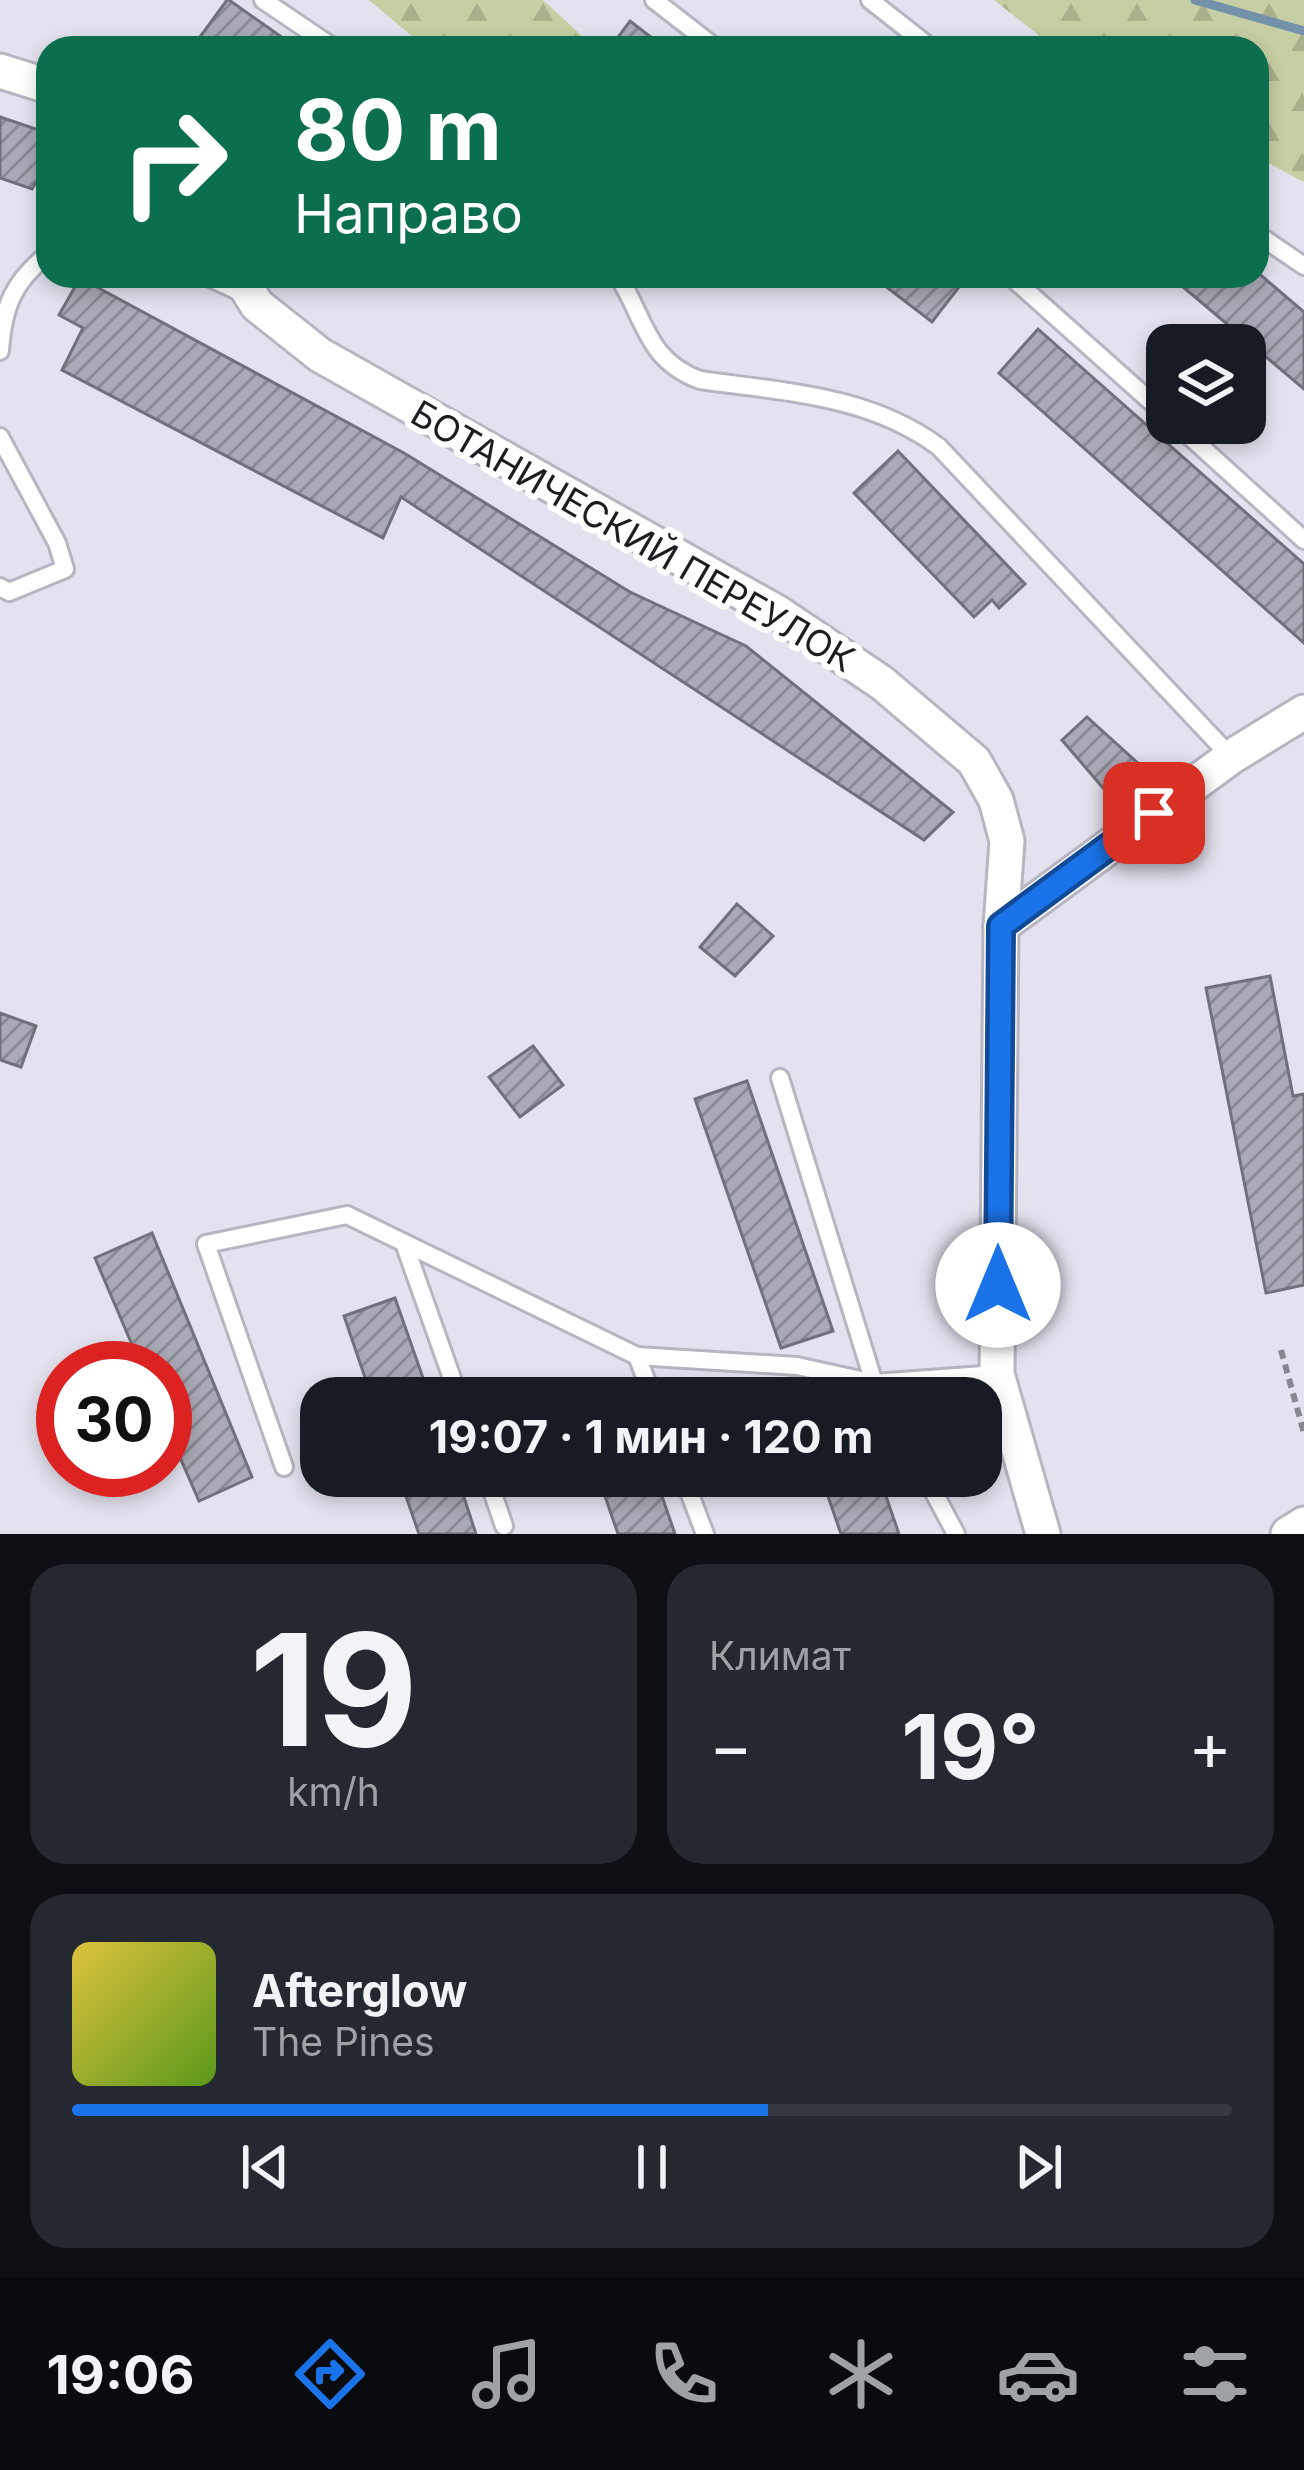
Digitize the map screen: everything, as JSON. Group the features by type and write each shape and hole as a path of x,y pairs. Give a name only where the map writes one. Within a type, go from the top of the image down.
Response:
{"street":[{"path":"0,70 36,82"},
{"name":"БОТАНИЧЕСКИЙ ПЕРЕУЛОК","path":"247,288 320,355 778,613 882,683 974,761 996,800 1007,841 1001,926 997,1374 1043,1534"},
{"path":"1001,926 1231,757 1304,712"},
{"path":"1288,1534 1304,1524"}],"lane":[{"path":"263,0 316,36"},
{"path":"654,0 700,36"},
{"path":"870,0 916,36"},
{"path":"1269,242 1304,266"},
{"path":"0,352 2,323 22,274 36,263"},
{"path":"624,288 656,351 681,373 871,409 899,420 939,446 1231,757"},
{"path":"1023,288 1146,397"},
{"path":"0,437 57,543 65,569 9,592 0,587"},
{"path":"1198,444 1304,541"},
{"path":"780,1078 874,1377"},
{"path":"284,1467 206,1244 346,1215 637,1355 797,1366 834,1377"},
{"path":"404,1243 452,1377"},
{"path":"637,1355 645,1377"},
{"path":"975,1377 997,1374"},
{"path":"494,1497 504,1526"},
{"path":"690,1497 705,1534"},
{"path":"936,1497 956,1534"}],"path":[{"path":"1281,1350 1304,1433"}],"green space":[{"path":"369,0 543,0 582,36 412,36"},
{"path":"994,0 1304,0 1304,182 1269,163 1269,36 1040,36"}],"building":[{"path":"229,0 280,36 201,36"},
{"path":"630,21 649,36 619,36"},
{"path":"0,117 36,129 36,182 32,189 0,178"},
{"path":"1269,282 1304,312 1304,389 1266,357 1266,324 1227,324 1184,288 1269,288"},
{"path":"74,288 99,288 404,453 630,592 746,646 953,812 924,840 401,497 383,538 62,370 83,328 59,315"},
{"path":"888,288 958,288 932,322"},
{"path":"1038,329 1146,424 1146,444 1168,444 1304,564 1304,643 999,373"},
{"path":"898,451 1025,584 999,608 992,600 974,617 854,493"},
{"path":"1087,717 1151,775 1115,802 1062,740"},
{"path":"737,904 773,936 735,976 700,947"},
{"path":"1270,976 1293,1096 1304,1094 1304,1285 1266,1293 1206,988"},
{"path":"0,1013 36,1026 21,1067 0,1060"},
{"path":"533,1046 563,1085 520,1117 489,1077"},
{"path":"747,1081 833,1331 781,1348 695,1099"},
{"path":"152,1233 252,1477 199,1501 192,1485 192,1341 130,1341 95,1258"},
{"path":"395,1298 423,1377 365,1377 344,1316"},
{"path":"406,1497 464,1497 476,1534 419,1534"},
{"path":"605,1497 662,1497 675,1534 618,1534"},
{"path":"828,1497 886,1497 899,1534 841,1534"}],"waterway":[{"path":"1195,0 1304,31"}],"route":[{"path":"998,1285 1001,926 1154,813"}]}
